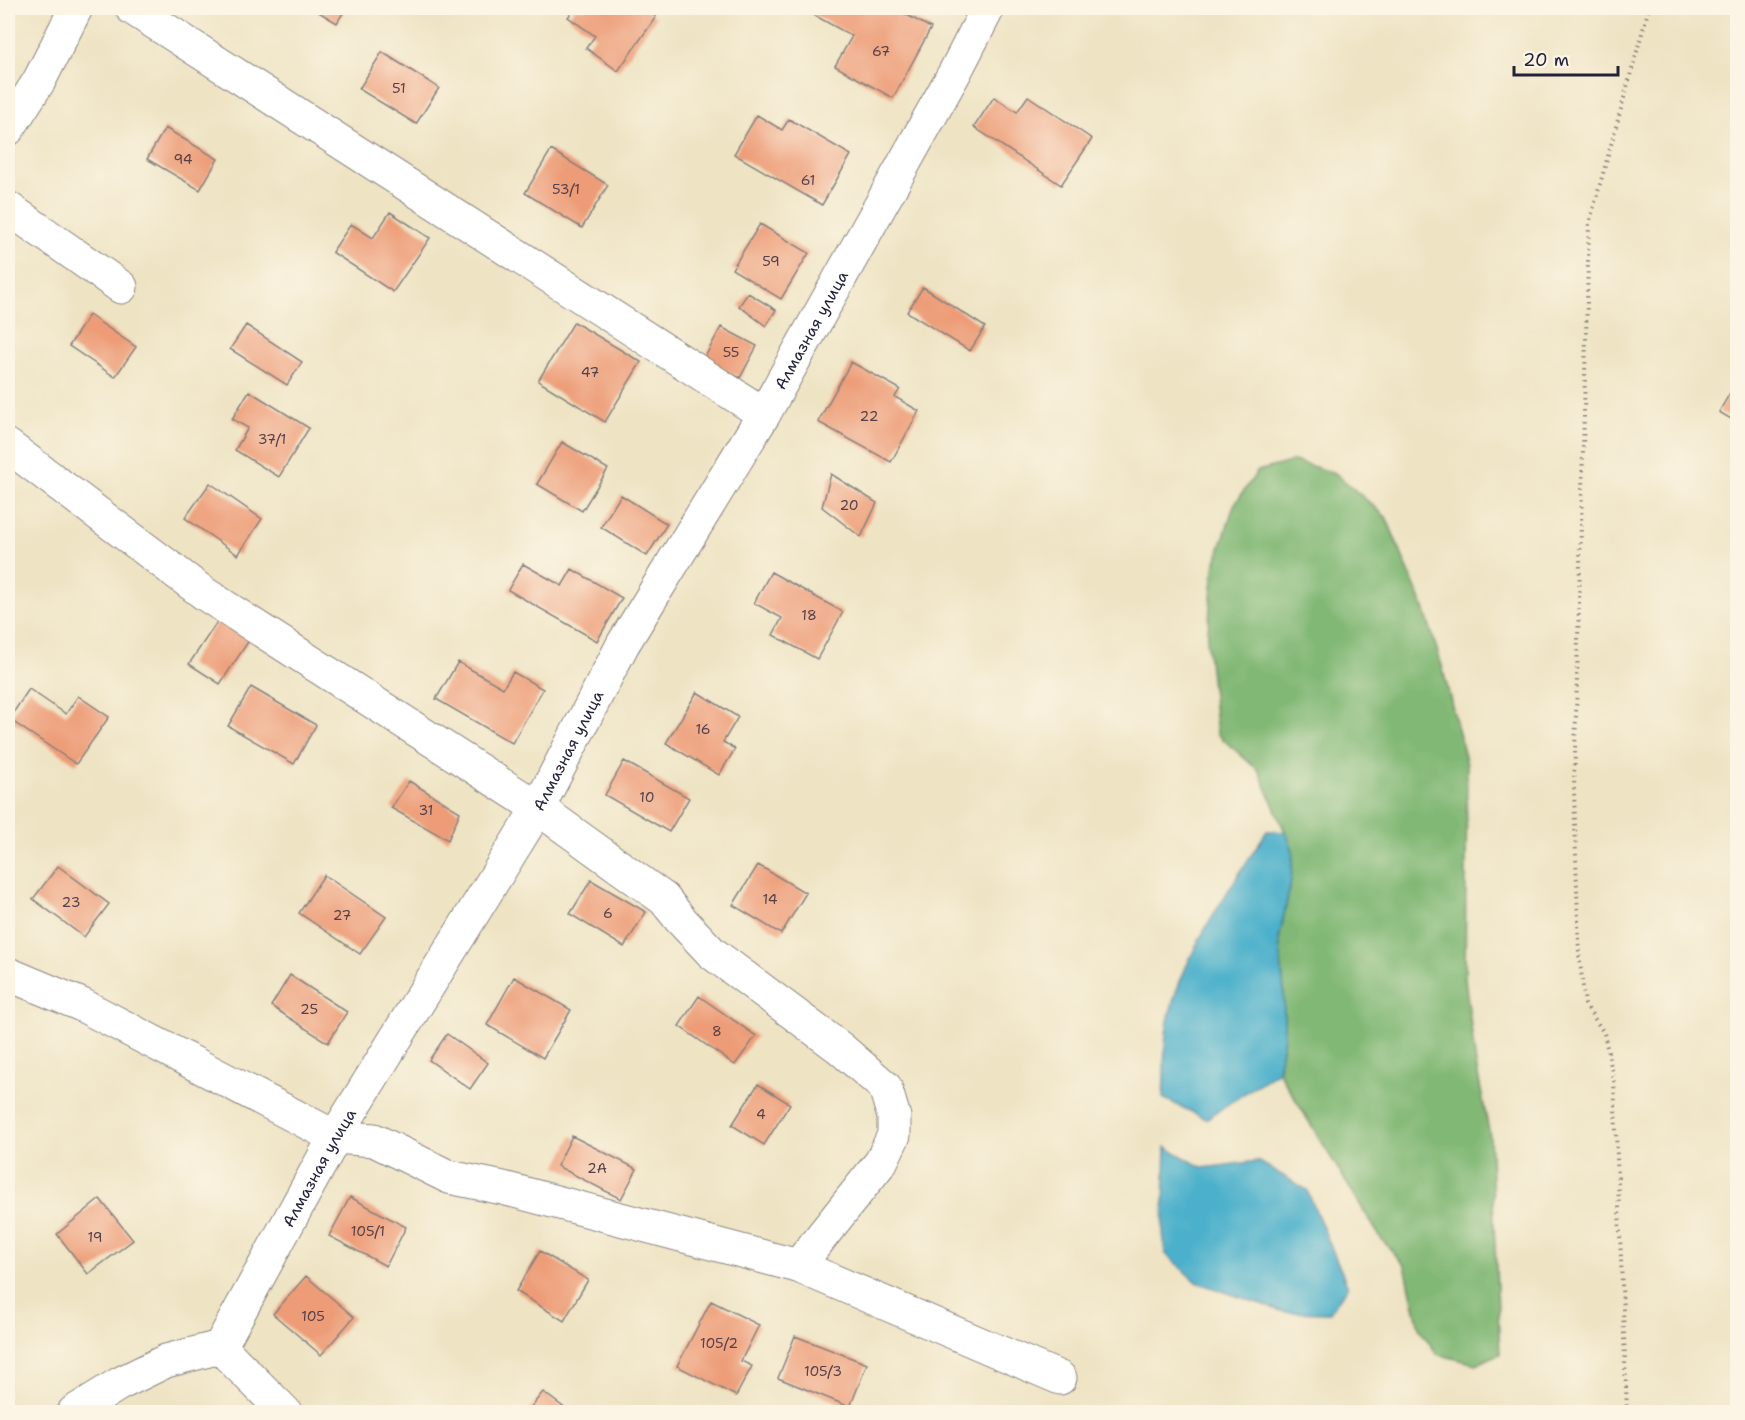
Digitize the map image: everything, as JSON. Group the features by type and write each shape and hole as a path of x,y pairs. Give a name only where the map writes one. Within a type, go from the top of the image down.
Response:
{"street":[{"path":"8,129 39,81 76,8"},
{"path":"132,8 764,414"},
{"name":"Алмазная улица","path":"220,1347 335,1137 538,807 623,645 764,414 955,72 987,8"},
{"path":"8,208 121,287"},
{"path":"8,446 205,594 538,807 664,898 712,953 840,1048 885,1087 894,1118 894,1135 881,1162 798,1266"},
{"path":"8,974 82,1005 335,1137 375,1140 449,1177 502,1188 798,1266 1060,1378"},
{"path":"74,1413 119,1384 166,1360 220,1347 285,1413"}],"path":[{"path":"1627,1413 1614,1081 1604,1033 1585,1004 1579,954 1574,790 1589,224 1649,8"}],"green space":[{"path":"1294,461 1335,473 1386,517 1424,608 1442,666 1467,765 1465,979 1476,1065 1490,1136 1500,1354 1476,1364 1437,1354 1419,1328 1405,1266 1380,1237 1278,1071 1284,1036 1284,993 1279,939 1291,881 1293,851 1259,771 1217,734 1207,641 1214,568 1234,505 1258,471"}],"water":[{"path":"1267,831 1286,832 1293,851 1291,881 1279,939 1284,993 1284,1036 1278,1071 1206,1119 1163,1098 1166,1030 1175,996 1196,946"},
{"path":"1166,1147 1203,1168 1258,1161 1307,1190 1348,1287 1329,1313 1284,1312 1196,1282 1165,1253 1163,1231"}],"building":[{"path":"312,8 346,8 337,23"},
{"path":"575,8 643,8 656,17 618,71 586,48 595,36 568,17"},
{"path":"816,8 894,8 931,28 893,98 835,66 852,36 812,14"},
{"path":"382,52 439,88 416,124 359,89"},
{"path":"1028,96 1092,139 1061,185 974,127 994,97 1017,112"},
{"path":"757,115 782,130 789,119 851,155 822,205 734,154"},
{"path":"165,128 218,159 200,190 147,159"},
{"path":"551,150 608,185 582,228 525,193"},
{"path":"390,212 430,238 393,292 332,252 351,224 373,238"},
{"path":"760,224 809,253 781,299 732,269"},
{"path":"923,287 985,327 970,351 907,312"},
{"path":"748,293 776,310 766,326 739,306"},
{"path":"89,315 136,347 115,377 69,346"},
{"path":"574,322 641,362 605,422 538,381"},
{"path":"246,325 302,362 287,385 230,349"},
{"path":"721,327 757,346 740,378 704,359"},
{"path":"851,362 900,389 895,397 919,411 891,462 818,422"},
{"path":"1738,379 1738,423 1719,412"},
{"path":"249,391 309,428 279,477 235,450 248,428 232,419"},
{"path":"562,442 608,469 582,511 537,484"},
{"path":"831,474 877,503 861,537 822,507"},
{"path":"210,483 262,519 238,555 185,518"},
{"path":"621,495 667,524 647,556 601,527"},
{"path":"523,564 562,586 572,569 622,598 597,641 508,590"},
{"path":"771,572 843,612 817,659 773,635 782,618 754,603"},
{"path":"221,616 252,636 220,684 189,664"},
{"path":"458,662 503,688 513,672 543,689 512,743 436,699"},
{"path":"251,687 316,725 294,764 228,726"},
{"path":"29,689 66,714 78,696 109,717 76,764 9,719"},
{"path":"697,692 738,717 723,742 735,749 719,775 666,743"},
{"path":"624,761 689,798 669,832 605,795"},
{"path":"409,781 460,812 448,840 391,808"},
{"path":"758,865 806,893 781,934 733,905"},
{"path":"58,866 109,904 84,937 33,899"},
{"path":"324,875 386,917 360,954 299,913"},
{"path":"591,880 646,912 624,947 570,914"},
{"path":"290,975 347,1012 328,1043 271,1006"},
{"path":"514,977 571,1010 543,1058 487,1025"},
{"path":"699,996 756,1036 735,1065 679,1026"},
{"path":"447,1034 488,1063 470,1089 429,1060"},
{"path":"758,1084 790,1104 764,1145 732,1125"},
{"path":"572,1136 637,1169 621,1199 557,1166"},
{"path":"350,1197 406,1227 386,1266 329,1236"},
{"path":"100,1199 133,1240 88,1274 57,1234"},
{"path":"540,1251 588,1280 564,1321 516,1291"},
{"path":"306,1276 354,1317 321,1355 273,1314"},
{"path":"711,1301 759,1325 741,1361 752,1366 736,1396 677,1366"},
{"path":"795,1336 867,1364 850,1407 778,1378"},
{"path":"543,1392 570,1412 527,1412"}]}
